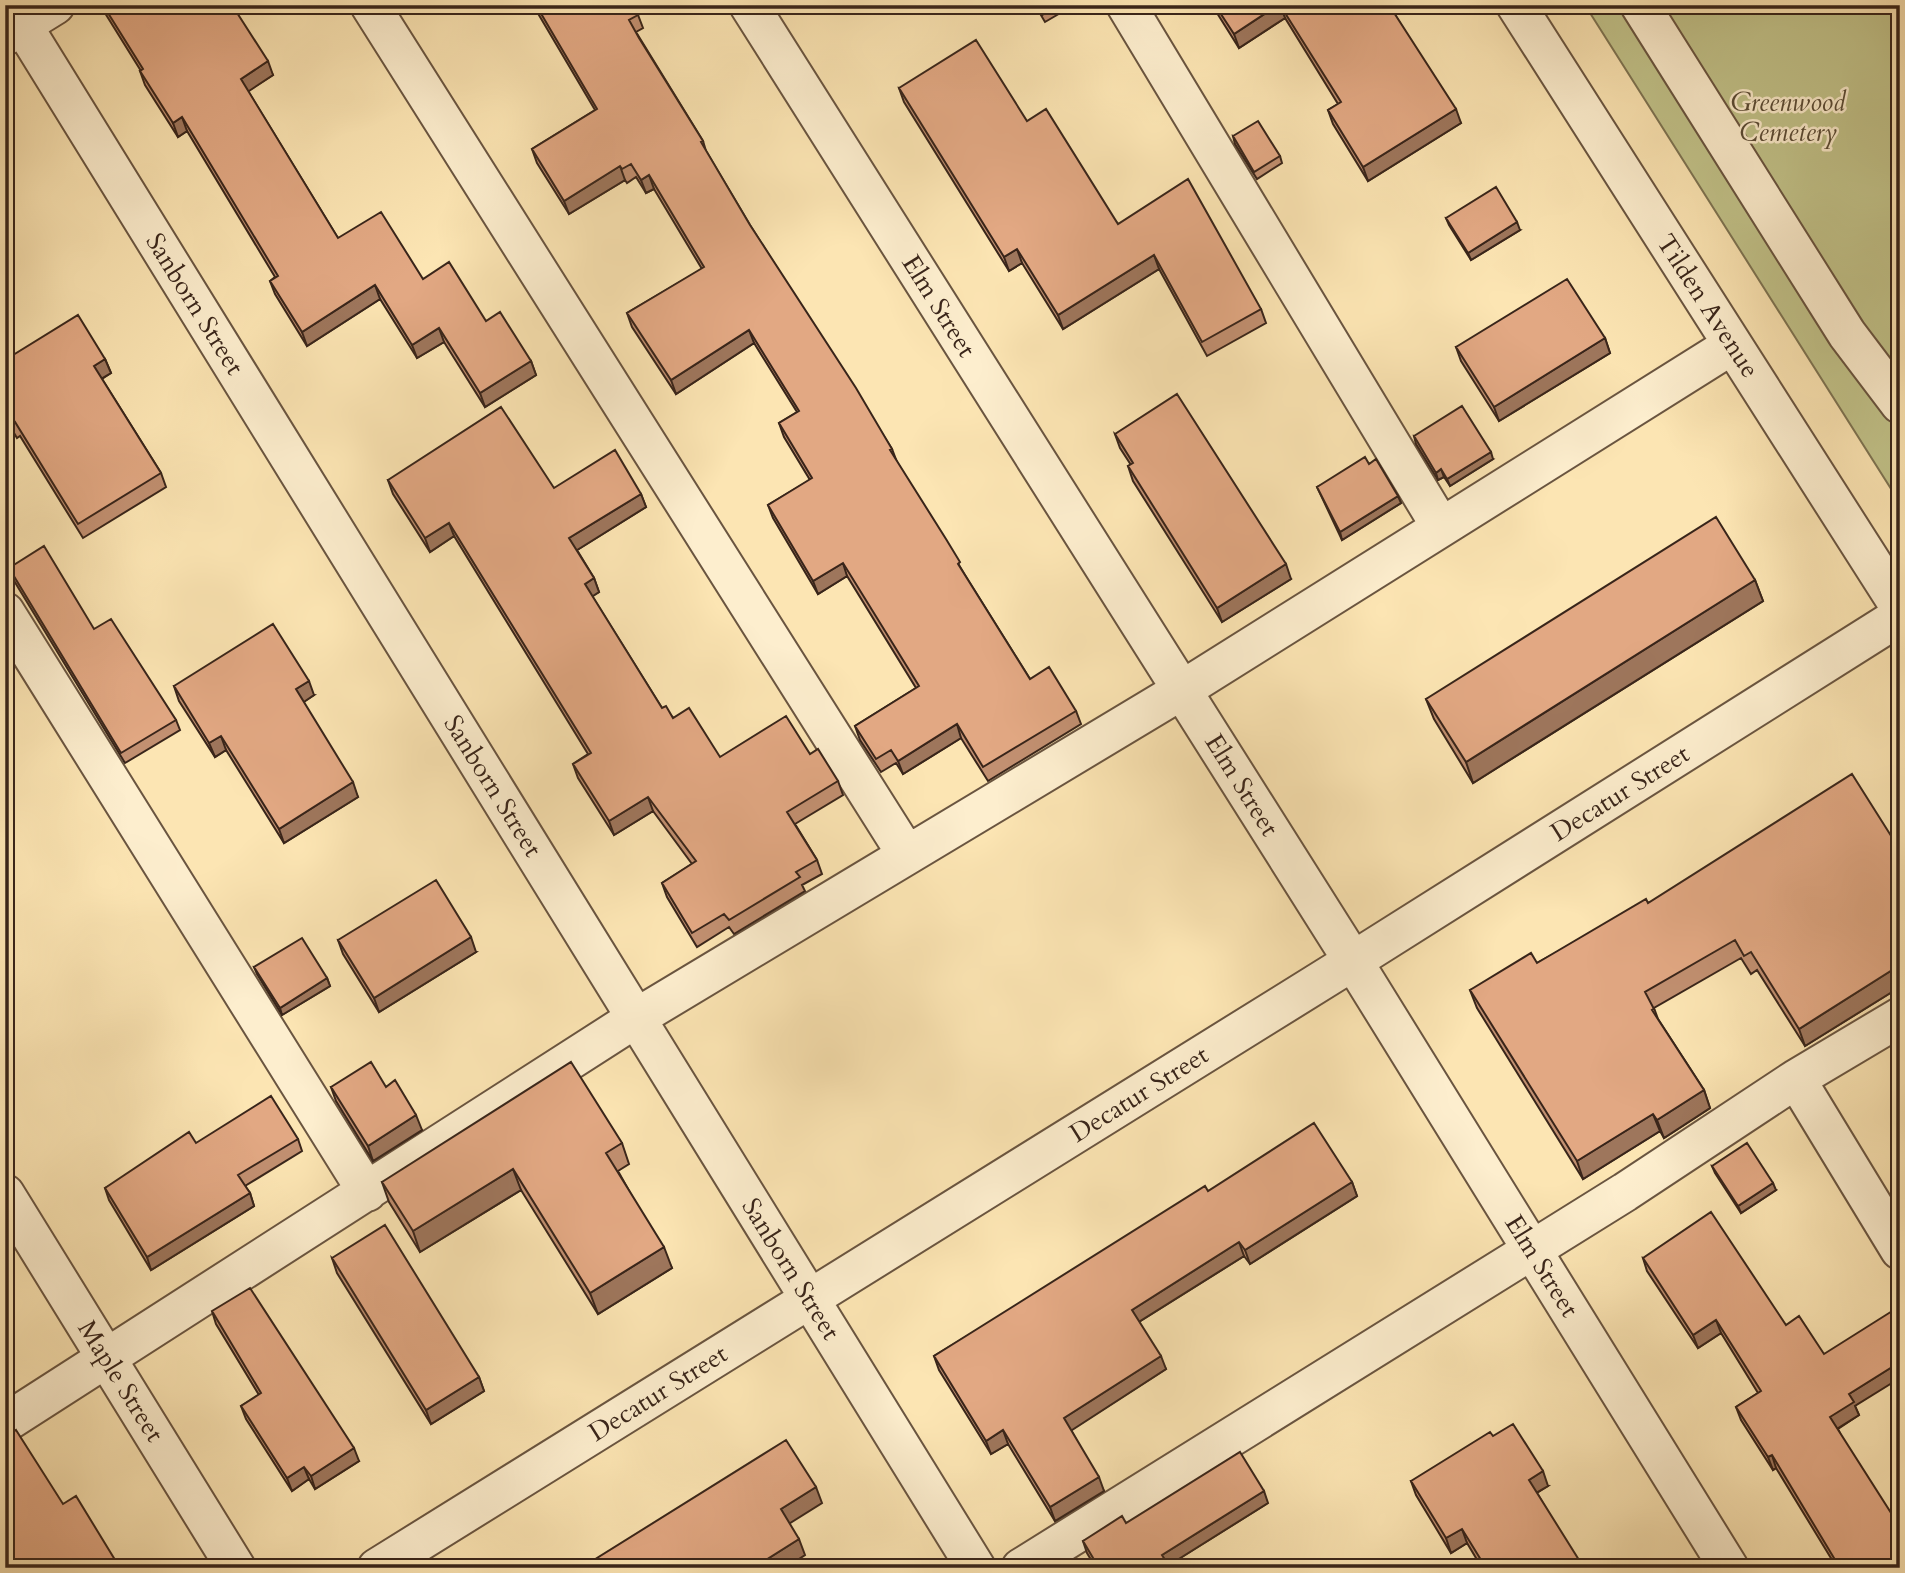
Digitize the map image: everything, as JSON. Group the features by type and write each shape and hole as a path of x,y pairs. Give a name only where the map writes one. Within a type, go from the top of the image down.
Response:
{"street":[{"path":"12,22 55,5"},
{"path":"370,5 907,855"},
{"name":"Elm Street","path":"749,5 1353,961 1729,1568"},
{"path":"1126,5 1441,527"},
{"name":"Tilden Avenue","path":"1516,5 1900,607"},
{"path":"1640,5 1847,334 1900,404"},
{"name":"Sanborn Street","path":"12,22 636,1018 976,1568"},
{"path":"5,1423 636,1018 1182,690 1732,345"},
{"path":"5,612 367,1192"},
{"name":"Decatur Street","path":"377,1568 1353,961 1900,616"},
{"path":"1021,1568 1625,1192 1796,1079 1900,1017"},
{"path":"1796,1079 1900,1250"},
{"name":"Maple Street","path":"5,1194 236,1568"}],"green space":[{"name":"Greenwood Cemetery","path":"1585,5 1900,5 1900,503"}],"building":[{"path":"103,5 232,5 268,61 241,79 338,238 381,212 423,279 449,262 486,321 500,312 531,361 480,393 439,328 412,345 375,285 302,332 270,281 278,276 182,117 173,123"},
{"path":"536,5 632,5 638,15 629,20 639,38 703,141 701,142 750,225 856,388 892,449 890,450 960,562 958,564 1030,679 1049,667 1076,711 983,767 957,724 898,761 891,750 876,759 855,726 919,686 843,563 813,581 768,505 812,478 779,423 799,411 749,330 671,380 627,313 704,267 649,175 641,180 631,164 622,169 620,166 564,201 532,149 597,109"},
{"path":"1037,5 1059,5 1042,15"},
{"path":"1215,5 1278,5 1234,34"},
{"path":"1280,5 1389,5 1456,109 1363,167 1328,110 1341,102"},
{"path":"976,40 1027,121 1046,109 1118,224 1188,179 1261,309 1202,342 1154,255 1058,315 1017,249 1004,257 899,88"},
{"path":"1258,121 1280,156 1254,172 1233,136"},
{"path":"1496,187 1517,222 1468,253 1446,218"},
{"path":"1567,279 1605,338 1494,407 1456,347"},
{"path":"78,315 105,359 94,366 161,473 78,524 15,422 12,424 5,412 5,360"},
{"path":"1177,394 1286,564 1217,608 1128,466 1133,463 1115,434"},
{"path":"1462,406 1491,452 1447,479 1441,469 1436,473 1414,436"},
{"path":"501,407 554,488 615,450 641,494 569,538 594,578 585,584 662,708 666,706 673,718 689,708 720,757 786,716 810,754 818,749 838,781 787,812 817,860 796,872 800,877 729,920 724,914 692,933 662,883 696,861 648,797 609,821 573,764 591,753 449,523 425,538 388,480"},
{"path":"1365,457 1369,464 1376,459 1398,496 1340,532 1317,487"},
{"path":"1716,517 1755,580 1466,762 1426,699"},
{"path":"44,546 94,629 111,619 176,720 121,753 9,568"},
{"path":"273,624 309,681 296,689 353,782 279,829 221,736 209,743 174,686"},
{"path":"1852,774 1900,850 1900,965 1799,1029 1751,952 1744,956 1735,940 1645,992 1654,1009 1652,1010 1704,1090 1657,1120 1653,1114 1577,1161 1470,990 1531,953 1537,963 1646,899 1648,903"},
{"path":"436,880 471,937 374,998 338,940"},
{"path":"302,938 327,978 280,1008 254,967"},
{"path":"371,1062 386,1087 395,1080 416,1115 368,1146 331,1087"},
{"path":"571,1062 622,1143 606,1153 664,1247 590,1293 513,1169 413,1231 382,1182"},
{"path":"271,1096 298,1139 238,1175 250,1193 147,1257 105,1188 189,1132 196,1143"},
{"path":"1314,1123 1352,1182 1245,1250 1239,1242 1132,1310 1161,1356 1064,1418 1099,1477 1050,1507 1003,1430 986,1441 934,1356 1205,1186 1208,1191"},
{"path":"1747,1143 1773,1183 1738,1206 1712,1166"},
{"path":"1711,1212 1786,1325 1799,1316 1824,1354 1897,1308 1900,1312 1900,1362 1849,1394 1854,1402 1830,1417 1900,1527 1900,1568 1840,1568 1772,1455 1768,1457 1736,1407 1761,1391 1716,1320 1693,1335 1643,1258"},
{"path":"385,1225 479,1377 426,1410 332,1258"},
{"path":"250,1288 354,1448 311,1476 304,1467 287,1478 241,1406 261,1393 212,1311"},
{"path":"1513,1424 1543,1471 1529,1480 1579,1560 1567,1568 1486,1568 1462,1529 1446,1538 1411,1481 1490,1432 1493,1436"},
{"path":"16,1430 63,1504 76,1496 120,1568 5,1568 5,1437"},
{"path":"786,1440 816,1487 781,1509 799,1539 753,1568 581,1568"},
{"path":"1240,1452 1264,1491 1162,1555 1170,1568 1099,1568 1083,1541 1122,1516 1126,1523"}]}
